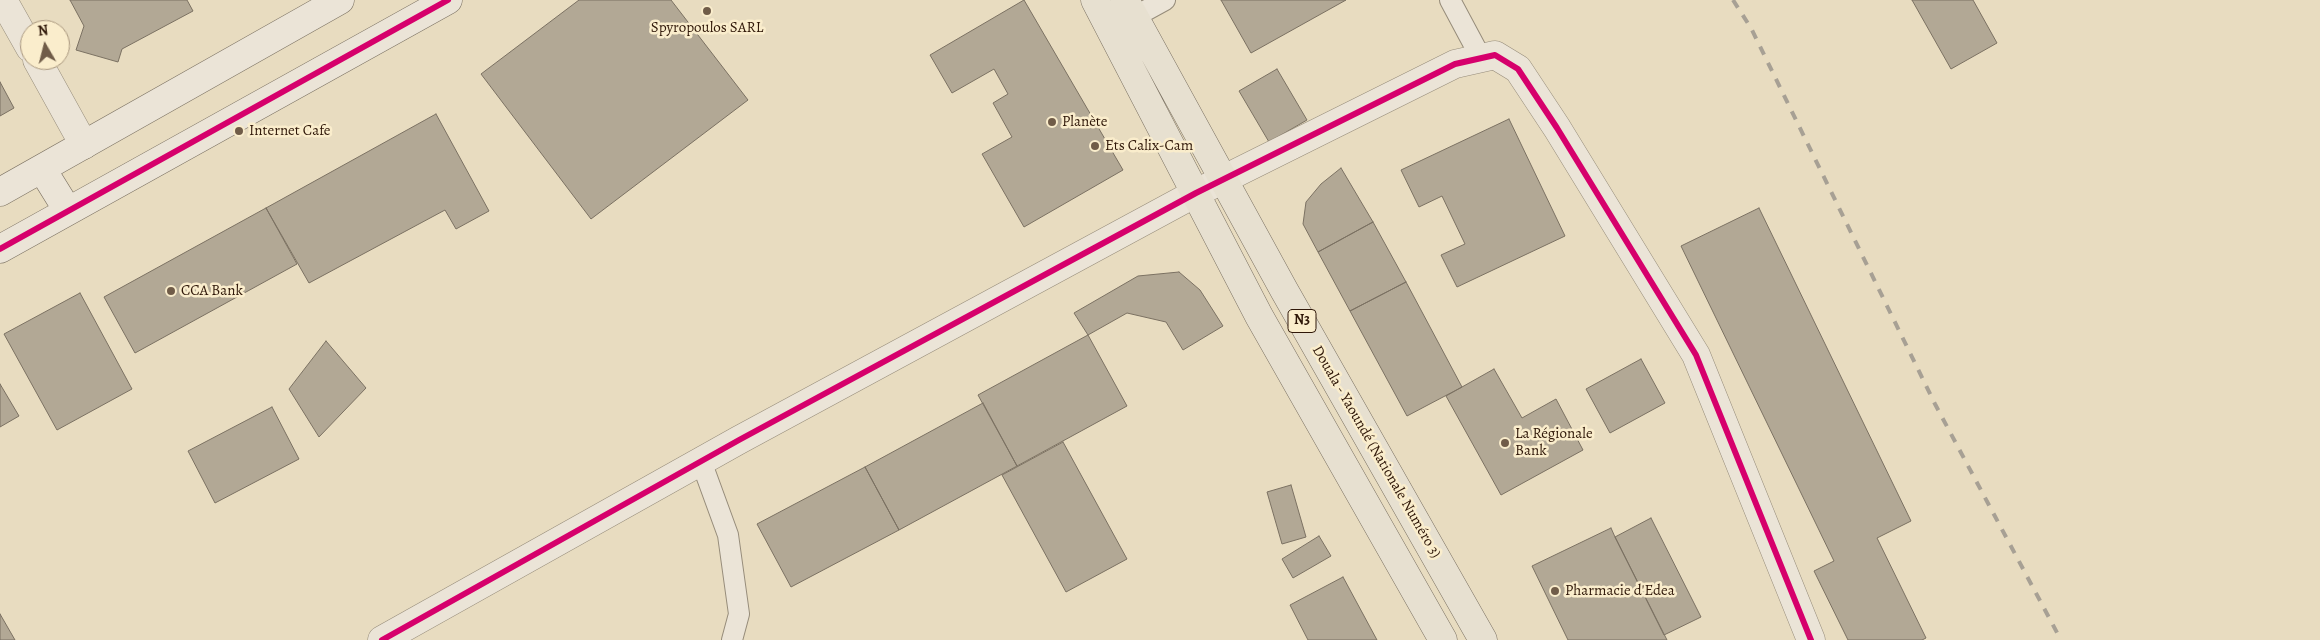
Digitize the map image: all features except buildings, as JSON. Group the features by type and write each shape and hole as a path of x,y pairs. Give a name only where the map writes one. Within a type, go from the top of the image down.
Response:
{"highway":[{"name":"N3","path":"1095,0 1259,316 1443,640"},
{"name":"Douala - Yaoundé (Nationale Numéro 3)","path":"1130,9 1223,180 1483,640"}],"street":[{"path":"3,0 20,30"},
{"path":"0,192 340,0"},
{"path":"0,249 448,0"},
{"path":"383,640 701,461 1196,193 1455,64 1495,55 1518,69 1557,128 1696,355 1812,640"},
{"path":"43,70 84,145"},
{"path":"42,168 68,212"}],"lane":[{"path":"1130,9 1165,0"},
{"path":"1450,0 1481,58"},
{"path":"701,461 728,535 739,614 732,640"}],"railway":[{"path":"1733,0 1751,28 1935,404 2061,640"}],"cycle path":[{"path":"0,249 448,0"},
{"path":"382,640 739,440 1196,193 1455,64 1495,55 1518,69 1557,128 1696,355 1811,640"}],"place":[{"name":"Spyropoulos SARL","path":"707,11"},
{"name":"Planète","path":"1052,122"},
{"name":"Internet Cafe","path":"239,131"},
{"name":"Ets Calix-Cam","path":"1095,146"},
{"name":"CCA Bank","path":"171,291"},
{"name":"La Régionale Bank","path":"1505,443"},
{"name":"Pharmacie d'Edea","path":"1555,591"}]}
